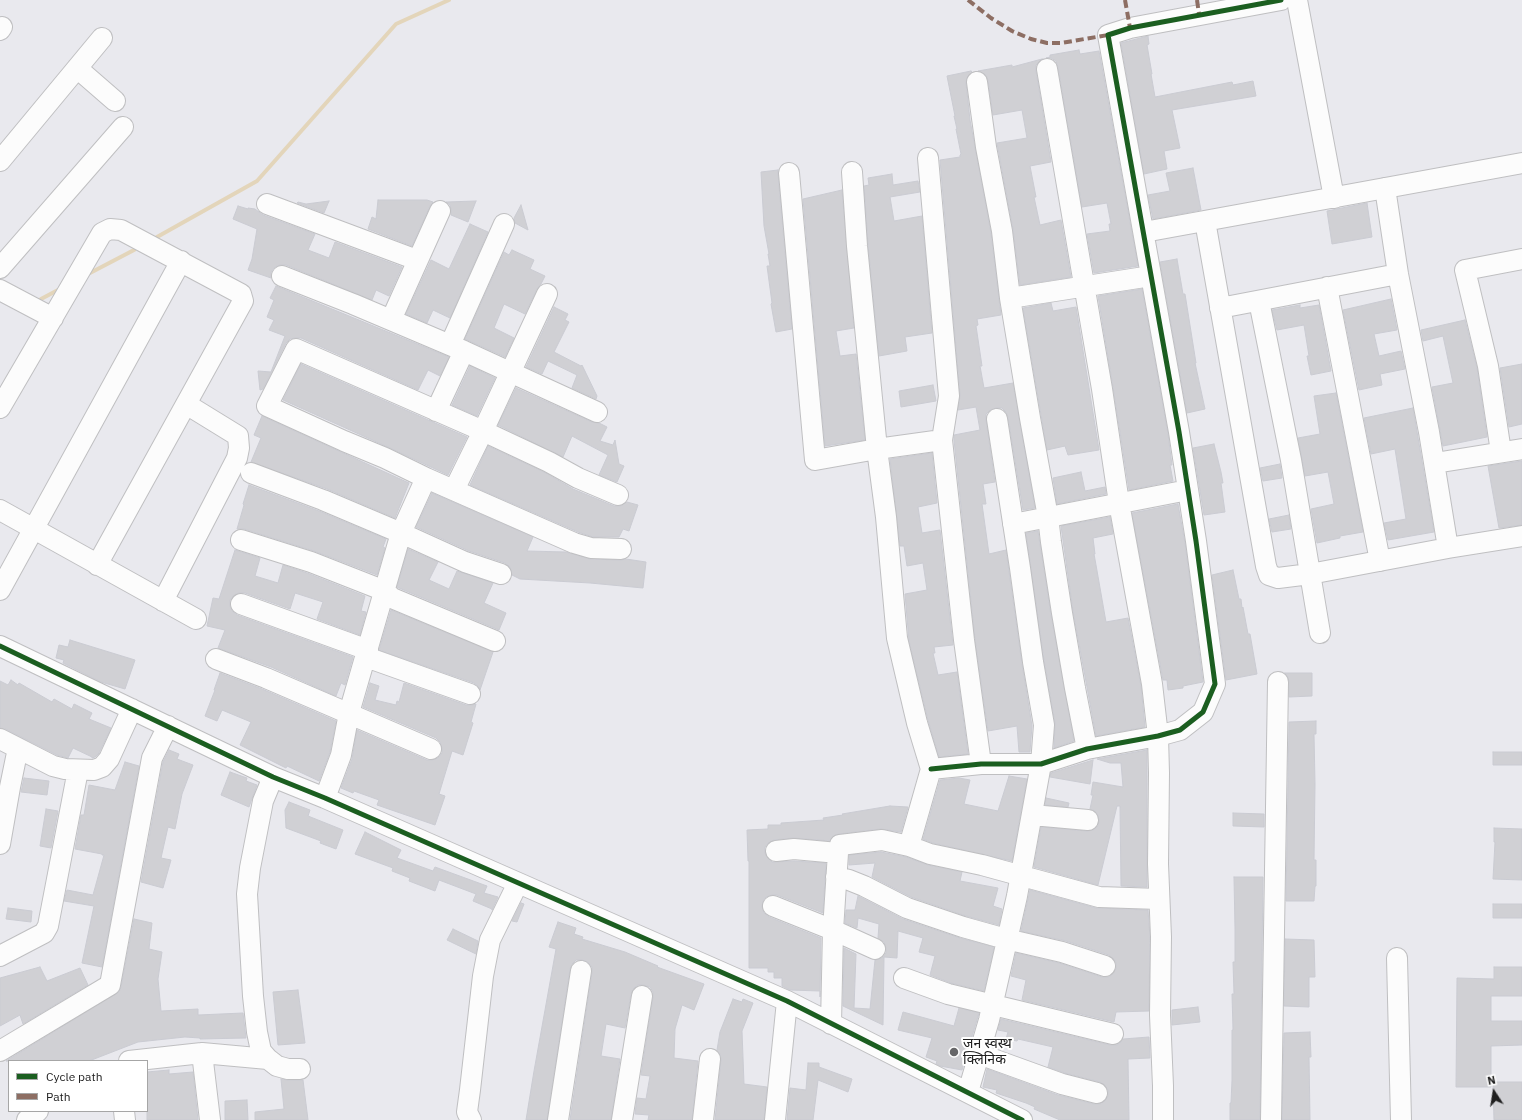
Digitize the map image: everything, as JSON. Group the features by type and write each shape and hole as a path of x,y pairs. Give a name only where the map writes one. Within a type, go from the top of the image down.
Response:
{"street":[{"path":"931,769 981,764 1041,764 1087,749 1158,736 1180,730 1203,712 1215,684 1188,490 1144,232 1108,35 1138,27 1281,0"},
{"path":"1297,0 1334,198"},
{"path":"0,161 102,38"},
{"path":"77,68 115,101"},
{"path":"1047,69 1119,503 1152,684 1158,736 1158,864 1163,1120"},
{"path":"977,82 986,147 1002,230 1010,298 1048,517 1062,614 1087,749"},
{"path":"0,268 123,127"},
{"path":"928,158 948,396 942,440 964,640 981,764"},
{"path":"1144,232 1522,163"},
{"path":"852,172 857,246 877,450 886,517 897,638 917,723 931,769 909,846"},
{"path":"789,173 815,460 942,440"},
{"path":"1385,188 1398,274 1435,463 1448,548"},
{"path":"267,204 417,260"},
{"path":"391,320 440,211"},
{"path":"1205,221 1266,566 1269,575 1278,578 1310,574 1448,548 1522,536"},
{"path":"436,411 457,348 504,224"},
{"path":"0,408 102,233 110,229 121,230 241,294 243,300 97,564"},
{"path":"1501,452 1488,366 1465,270 1522,259"},
{"path":"0,590 180,261"},
{"path":"1220,308 1398,274"},
{"path":"282,276 457,348 597,412"},
{"path":"1010,298 1151,276"},
{"path":"1327,287 1380,561"},
{"path":"0,290 53,318"},
{"path":"454,490 547,294"},
{"path":"1260,301 1291,460 1320,633"},
{"path":"618,495 578,478 549,462 483,431 296,349 267,406 574,543 591,548 621,550"},
{"path":"163,601 237,458 239,448 238,436 186,404"},
{"path":"968,1092 992,1004 1020,876 1041,764 1044,725 1032,655 997,419"},
{"path":"1435,463 1522,449"},
{"path":"251,473 323,500 466,562 501,574"},
{"path":"325,798 341,755 349,714 401,533 426,478"},
{"path":"1013,524 1188,490"},
{"path":"0,510 196,619"},
{"path":"241,540 311,562 385,591 392,598 495,642"},
{"path":"240,604 470,694"},
{"path":"0,646 273,777 325,798 787,1001 1022,1120"},
{"path":"216,659 431,749"},
{"path":"1271,1120 1278,682"},
{"path":"0,739 53,766 65,769 94,770 102,767 109,758 132,709"},
{"path":"0,1050 110,985 152,758 168,726"},
{"path":"0,844 18,748"},
{"path":"0,956 44,933 48,926 78,770"},
{"path":"273,777 263,801 250,868 247,894 257,1032 261,1051 268,1059 277,1066 288,1069 300,1069"},
{"path":"1032,814 1088,820"},
{"path":"831,1024 832,930 838,853 840,845 882,840 909,846 930,854 982,865 1099,897 1159,899"},
{"path":"776,850 794,849 838,853"},
{"path":"836,877 850,880 864,886 907,908 1006,939 1062,952 1105,966"},
{"path":"471,1120 467,1112 483,976 490,940 518,883"},
{"path":"773,906 875,949"},
{"path":"1397,958 1400,1120"},
{"path":"558,1120 574,1011 582,971"},
{"path":"904,978 948,994 1113,1034"},
{"path":"622,1120 642,996"},
{"path":"775,1120 787,1001"},
{"path":"138,1060 202,1053 268,1059"},
{"path":"202,1053 210,1120"},
{"path":"979,1054 1062,1084 1097,1092"},
{"path":"703,1120 710,1059"},
{"path":"27,1120 37,1112"}],"building":[{"path":"1148,36 1149,44 1147,45 1155,97 1232,82 1233,85 1253,81 1256,96 1172,110 1180,148 1164,151 1167,169 1144,174 1121,43"},
{"path":"1079,50 1080,54 1099,51 1138,266 1094,273 1087,234 1110,231 1109,224 1111,224 1107,203 1082,207 1058,67 1056,61 1051,58 1046,58 1050,57 1050,55"},
{"path":"1042,59 1036,65 1036,71 1051,162 1030,166 1036,197 1034,197 1040,225 1061,220 1071,277 1020,285 1013,229 997,143 1027,138 1022,110 993,115 988,80 986,75 978,71 1012,65 1012,67"},
{"path":"972,72 967,77 966,83 970,120 991,233 1001,315 977,319 978,325 976,326 982,366 980,366 984,388 1013,383 1035,508 1023,510 1008,417 1002,408 990,410 986,414 995,482 983,484 986,504 982,504 989,554 1006,550 1032,726 1030,752 1019,752 1017,726 988,731 975,639 954,440 954,435 980,430 976,407 958,410 960,395 940,160 960,157 961,154 947,76"},
{"path":"1193,168 1201,210 1153,219 1148,195 1170,191 1166,173"},
{"path":"778,170 792,329 776,332 767,266 770,266 764,226 761,172"},
{"path":"892,174 893,185 918,181 920,192 890,197 894,221 922,216 932,333 905,337 907,351 879,356 868,245 864,186 869,185 868,178"},
{"path":"842,190 854,328 836,331 840,356 856,354 865,440 825,446 803,199"},
{"path":"378,200 427,200 433,202 412,246 368,229 372,217 376,219"},
{"path":"329,201 324,213 297,203 306,204"},
{"path":"476,201 468,222 451,215 450,205 446,202"},
{"path":"1367,203 1372,237 1332,244 1327,211"},
{"path":"521,205 528,230 515,223 514,218"},
{"path":"238,206 248,209 255,209 263,215 315,234 308,250 329,258 335,242 402,267 389,296 376,290 372,300 286,265 275,267 271,272 271,278 248,270 252,259 257,229 233,219"},
{"path":"470,224 488,232 450,318 433,310 427,323 406,314 431,260 449,269"},
{"path":"512,250 534,260 530,269 545,276 525,314 504,304 494,328 514,338 505,357 465,339 504,252 509,255"},
{"path":"1177,259 1183,294 1185,294 1195,363 1205,409 1187,413 1160,262"},
{"path":"276,286 449,357 440,376 428,370 418,390 301,338 295,338 290,339 286,343 263,389 260,390 258,371 271,372 285,336 269,330 274,320 267,317 274,300 270,298"},
{"path":"1142,289 1168,434 1172,465 1170,465 1173,481 1129,490 1098,296"},
{"path":"1391,299 1397,330 1374,334 1379,356 1401,351 1405,369 1380,374 1382,385 1359,390 1343,310"},
{"path":"1051,303 1053,311 1076,307 1099,450 1068,455 1065,446 1047,450 1023,308"},
{"path":"1300,305 1300,308 1319,305 1331,371 1311,375 1307,356 1309,356 1304,325 1277,330 1272,310"},
{"path":"554,307 568,314 565,320 569,322 554,352 581,366 582,365 597,396 596,399 572,388 577,375 548,361 542,374 526,367"},
{"path":"1465,320 1477,368 1487,437 1443,446 1432,387 1453,383 1443,336 1423,341 1421,330"},
{"path":"301,364 467,437 448,475 283,400"},
{"path":"1522,364 1522,424 1509,427 1500,368"},
{"path":"470,366 495,378 477,416 452,405"},
{"path":"933,385 936,401 901,407 899,391"},
{"path":"516,388 592,422 599,423 607,427 600,441 613,445 615,440 619,464 624,466 617,482 599,475 608,455 572,436 563,457 498,425"},
{"path":"1336,393 1363,532 1340,536 1340,538 1317,543 1311,509 1334,504 1328,472 1305,476 1298,438 1320,434 1314,396"},
{"path":"1413,408 1434,532 1388,540 1384,523 1406,519 1395,449 1371,454 1364,418"},
{"path":"262,416 409,483 395,518 327,489 251,462 261,438 254,435"},
{"path":"1214,444 1223,483 1221,483 1225,512 1204,515 1193,448"},
{"path":"488,446 544,472 573,489 614,506 620,506 627,502 638,505 629,531 623,529 619,537 593,537 578,532 470,485"},
{"path":"932,453 937,503 918,507 922,533 940,530 953,645 934,647 935,653 933,653 938,675 957,672 968,754 939,757 928,720 909,641 905,594 927,590 923,563 907,566 904,546 900,546 890,459"},
{"path":"1522,461 1522,525 1499,528 1488,466"},
{"path":"1280,464 1282,478 1263,481 1260,468"},
{"path":"1081,472 1085,491 1105,487 1106,494 1057,504 1053,478"},
{"path":"249,485 319,511 386,539 383,547 385,548 377,575 314,551 244,529 237,529"},
{"path":"432,493 533,537 527,551 566,552 590,559 626,559 646,562 643,588 520,579 512,575 510,567 505,563 469,551 416,527"},
{"path":"1178,504 1185,543 1203,682 1183,686 1183,688 1168,690 1167,680 1163,680 1132,513"},
{"path":"1289,515 1291,529 1272,532 1269,519"},
{"path":"1110,517 1113,534 1093,538 1094,554 1106,622 1128,618 1141,686 1145,727 1096,736 1073,611 1061,526"},
{"path":"1038,531 1051,615 1074,741 1054,748 1055,723 1044,660 1026,533"},
{"path":"408,549 438,562 429,580 449,589 457,571 493,583 484,603 506,613 499,630 397,587"},
{"path":"235,550 260,558 255,576 278,583 283,565 365,596 361,611 366,612 360,635 317,619 323,602 295,593 290,609 245,593 234,595 230,600 232,611 237,615 353,657 345,685 341,683 336,696 271,667 218,648 225,630 207,626 213,598 219,599"},
{"path":"1233,570 1239,599 1241,599 1242,608 1243,607 1248,634 1250,634 1257,674 1226,680 1212,575"},
{"path":"391,610 493,652 480,690 474,683 379,650"},
{"path":"70,640 135,660 125,689 101,682 63,663 64,660 56,658 59,645 68,647"},
{"path":"220,673 262,689 336,721 330,752 319,781 287,766 286,768 240,745 251,722 222,710 217,721 205,716"},
{"path":"1285,673 1312,673 1312,696 1289,697 1289,682"},
{"path":"11,680 52,702 54,699 72,709 74,704 92,713 89,719 111,728 99,753 92,758 73,748 68,758 57,755 5,729 0,728 0,681 8,685"},
{"path":"370,683 379,686 375,700 396,705 397,701 399,702 404,683 466,705 476,704 471,722 473,723 463,755 452,751 439,794 445,796 435,825 377,805 379,800 341,788 352,759 357,730 427,760 438,758 442,753 440,742 436,738 363,707"},
{"path":"1316,721 1316,734 1314,734 1314,860 1316,860 1316,886 1314,901 1286,901 1289,722"},
{"path":"169,750 179,754 177,759 193,765 182,794 175,829 168,827 161,858 171,860 163,888 141,882 163,762"},
{"path":"1147,750 1147,887 1121,886 1120,806 1117,806 1098,885 1034,867 1041,827 1087,831 1093,830 1098,826 1099,821 1098,815 1095,811 1090,809 1093,795 1091,795 1093,782 1123,787 1121,763 1110,763 1097,759"},
{"path":"1493,752 1522,752 1522,765 1493,765"},
{"path":"1093,760 1090,784 1050,777 1051,773"},
{"path":"125,762 139,766 102,967 82,963 94,906 64,901 67,890 93,895 104,855 75,849 81,815 84,815 89,785 115,790"},
{"path":"230,772 247,778 246,781 257,785 249,807 221,795"},
{"path":"1009,776 1027,779 1012,861 933,843 923,839 940,780 959,778 970,780 964,804 998,811"},
{"path":"24,778 49,781 47,795 21,792"},
{"path":"1046,798 1069,803 1068,807 1045,805"},
{"path":"289,802 310,810 308,816 343,830 336,849 320,843 321,841 286,828 285,810"},
{"path":"890,806 908,807 901,832 881,829 839,834 833,836 830,841 793,838 774,840 769,842 765,847 765,853 772,862 794,861 826,863 823,913 777,895 766,897 763,901 762,907 764,913 769,917 821,938 820,997 820,991 790,990 782,986 782,978 774,978 774,972 768,972 768,968 749,968 749,861 747,830 768,829 768,825 781,825 781,823 824,820 823,818"},
{"path":"46,809 58,811 51,848 40,846"},
{"path":"1233,813 1264,814 1264,827 1233,826"},
{"path":"1494,828 1522,829 1522,880 1493,879 1495,842"},
{"path":"365,832 401,850 397,858 433,871 435,867 487,886 484,893 498,897 492,910 473,901 476,894 439,880 435,891 409,881 410,878 392,871 393,868 355,854"},
{"path":"881,852 906,857 928,865 962,872 960,881 998,888 993,906 1002,909 999,925 966,916 911,897 872,877 875,863 849,865 849,855"},
{"path":"1234,877 1263,877 1260,1120 1230,1120 1233,1030 1232,994 1234,994 1233,962 1235,962"},
{"path":"1030,890 1096,908 1148,910 1150,937 1149,1011 1116,1012 1114,1022 1022,1000 1026,980 1011,976 1016,953 1059,963 1102,977 1112,975 1116,969 1114,959 1109,955 1066,941 1021,931"},
{"path":"858,896 903,919 960,938 994,947 984,991 951,983 930,975 935,956 919,952 923,938 898,931 897,958 884,957 883,1025 843,1006 844,948 856,954 854,1008 870,1009 875,960 882,958 886,953 884,942 878,938 879,924 858,918 857,928 845,923 846,910 855,910"},
{"path":"521,903 524,904 517,922 512,921"},
{"path":"1493,904 1522,904 1522,918 1493,918"},
{"path":"8,908 32,911 31,922 6,919"},
{"path":"134,919 152,923 149,949 162,952 158,979 161,1011 198,1009 198,1015 243,1013 246,1038 200,1039 185,1037 138,1042 92,1060 6,1061 119,992"},
{"path":"558,922 576,928 574,934 583,937 582,939 625,952 658,966 657,967 704,984 694,1010 682,1005 675,1029 674,1058 698,1061 692,1120 648,1120 649,1115 635,1114 637,1098 646,1099 650,1076 641,1075 653,997 653,992 650,987 638,985 633,989 631,994 625,1028 606,1024 601,1056 620,1059 611,1120 570,1120 592,973 592,967 588,962 576,960 570,969 547,1120 526,1120 556,949 549,947"},
{"path":"453,929 478,941 476,954 447,940"},
{"path":"1285,939 1314,940 1315,977 1309,977 1309,1007 1284,1006"},
{"path":"40,967 47,981 80,968 88,985 23,1024 20,1015 0,1026 0,978"},
{"path":"1494,967 1522,967 1522,996 1491,996 1491,1021 1522,1021 1522,1045 1491,1046 1491,1087 1456,1087 1457,978 1494,979"},
{"path":"298,990 305,1043 278,1045 273,992"},
{"path":"733,999 742,1002 743,999 753,1003 742,1031 744,1084 767,1087 764,1120 715,1120 721,1060 720,1054 717,1050 720,1032"},
{"path":"1198,1007 1200,1022 1172,1025 1172,1010"},
{"path":"959,1008 979,1013 962,1070 940,1066 936,1064 937,1061 926,1057 932,1038 898,1030 903,1012 954,1026"},
{"path":"1001,1019 1110,1045 1117,1045 1123,1039 1149,1037 1150,1058 1128,1059 1129,1120 1060,1120 1034,1109 1035,1107 1026,1103 996,1093 997,1090 983,1087 987,1069 1058,1095 1094,1104 1100,1104 1105,1101 1108,1096 1108,1090 1105,1085 1100,1082 1048,1067 1053,1047 1018,1039 1017,1041 1006,1039 1008,1032 998,1030"},
{"path":"1310,1032 1310,1120 1282,1120 1284,1033"},
{"path":"808,1063 819,1063 819,1067 852,1079 848,1092 818,1080 813,1120 787,1120 790,1088 806,1090"},
{"path":"169,1070 169,1074 193,1072 198,1120 147,1120 148,1072"},
{"path":"281,1079 303,1080 308,1120 255,1120 255,1112 284,1109"},
{"path":"1493,1082 1522,1082 1522,1120 1494,1120"},
{"path":"247,1100 248,1120 225,1120 225,1101"}],"waterway":[{"path":"157,237 257,181 396,24 449,0"},
{"path":"90,273 134,250"},
{"path":"41,299 58,290"}],"marked path":[{"path":"968,0 991,18 1012,31 1031,39 1047,43 1061,43 1108,35"},
{"path":"1125,0 1130,28"},
{"path":"1197,0 1199,14"}],"cycle path":[{"path":"931,769 981,764 1041,764 1087,749 1158,736 1180,730 1203,712 1215,684 1196,541 1179,432 1108,35 1130,28 1281,0"},
{"path":"0,646 273,777 325,798 787,1001 1022,1120"}],"place":[{"name":"जन स्वस्थ क्लिनिक","path":"954,1052"}]}
